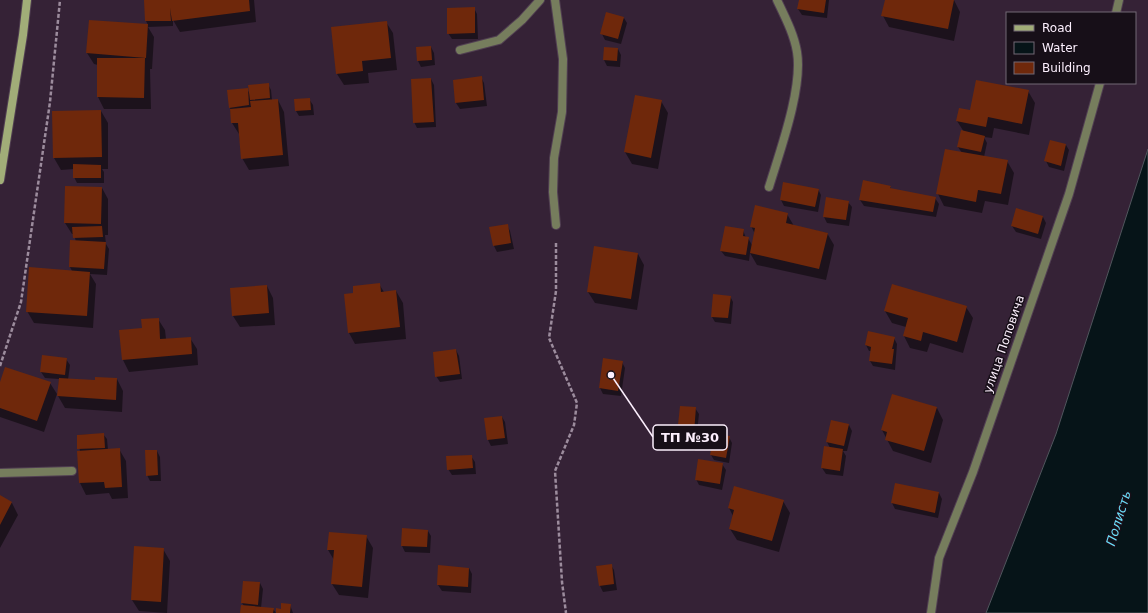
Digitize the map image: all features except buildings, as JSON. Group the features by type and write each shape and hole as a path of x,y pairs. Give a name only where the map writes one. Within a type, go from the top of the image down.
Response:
{"main road":[{"path":"0,180 23,35 27,0"}],"street":[{"path":"460,50 499,40 540,0"},
{"path":"555,0 563,59 562,112 554,158 553,192 556,225"},
{"path":"769,187 788,123 798,72 797,52 794,37 777,0"},
{"path":"1116,12 1119,0"},
{"name":"улица Поповича","path":"931,613 939,558 973,472 1069,194 1100,84"},
{"path":"0,473 72,470"}],"path":[{"path":"0,366 21,302 50,102 60,0"},
{"path":"556,225 556,291 549,338 577,403 574,425 555,470 562,582 566,613"}],"water":[{"name":"Полисть","path":"1148,149 1148,613 986,613 1056,434"}],"place":[{"name":"ТП №30","path":"611,375"}]}
